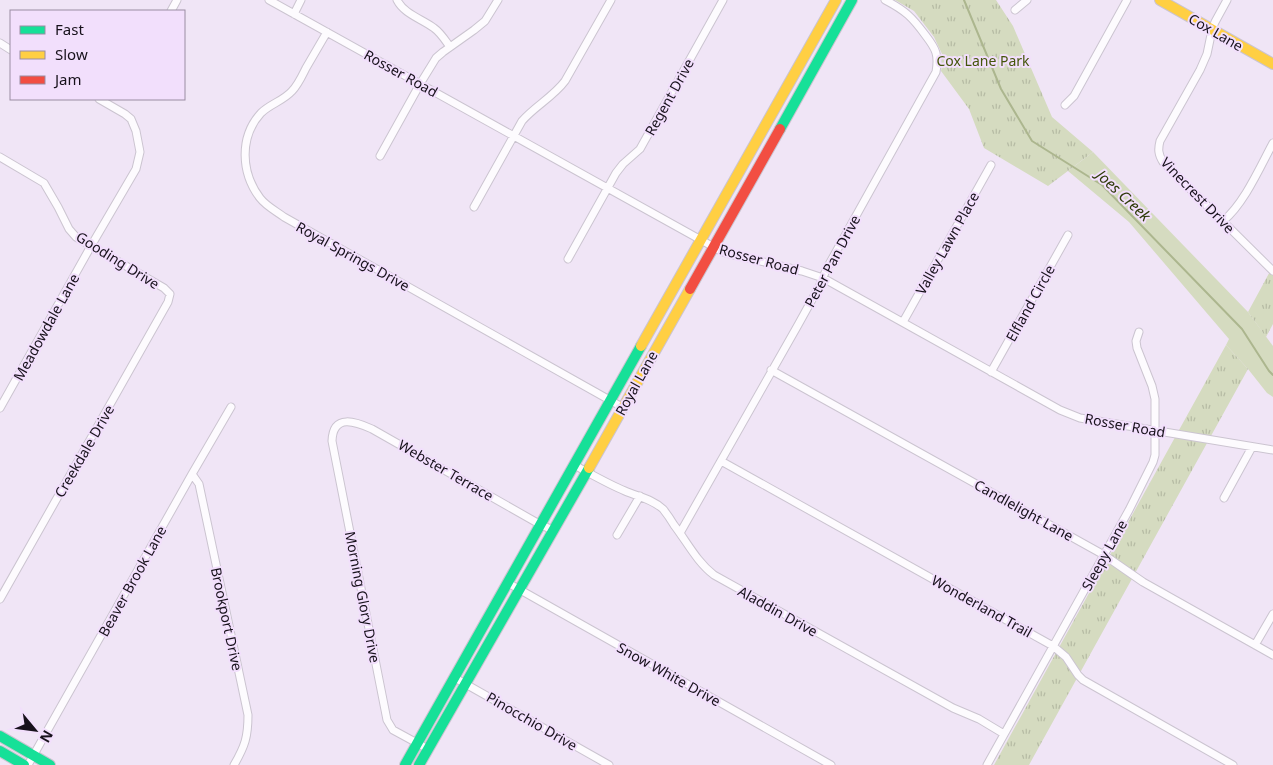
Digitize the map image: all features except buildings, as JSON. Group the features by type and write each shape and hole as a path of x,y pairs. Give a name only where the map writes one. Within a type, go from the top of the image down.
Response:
{"main road":[{"name":"Royal Lane","path":"405,765 836,0"},
{"name":"Royal Lane","path":"419,765 587,472 852,0"},
{"name":"Cox Lane","path":"1160,0 1273,64"},
{"path":"0,736 50,765"},
{"path":"0,751 26,765"}],"street":[{"name":"Rosser Road","path":"269,0 712,247 726,253 802,270 823,278 1060,410 1080,418 1273,450"},
{"path":"294,14 301,0"},
{"path":"397,0 406,11 437,30 450,47"},
{"path":"380,156 436,58 485,21 498,0"},
{"path":"474,207 522,121 528,114 559,90 611,0"},
{"name":"Regent Drive","path":"568,259 616,173 640,148 724,0"},
{"name":"Peter Pan Drive","path":"680,533 802,317 831,260 936,72 938,60 934,48 910,15 885,0"},
{"path":"1016,10 1027,0"},
{"path":"1064,105 1074,96 1127,0"},
{"name":"Vinecrest Drive","path":"1227,0 1215,22 1207,54 1200,70 1160,141 1158,152 1163,162 1273,271"},
{"name":"Royal Springs Drive","path":"326,32 296,86 286,97 260,114 246,140 245,161 254,189 261,199 284,217 622,407"},
{"name":"Meadowdale Lane","path":"0,408 136,169 140,152 136,131 131,119 101,100"},
{"path":"1222,221 1228,217 1245,194 1273,143"},
{"name":"Gooding Drive","path":"0,157 44,183 69,229 76,237 164,288 170,294 168,302"},
{"name":"Valley Lawn Place","path":"902,322 991,165"},
{"name":"Elfland Circle","path":"991,372 1068,235"},
{"name":"Creekdale Drive","path":"0,599 168,302"},
{"name":"Sleepy Lane","path":"987,765 1104,555 1153,462 1155,399 1137,348 1136,342 1139,332"},
{"name":"Candlelight Lane","path":"771,370 1104,555 1143,582 1273,655"},
{"name":"Beaver Brook Lane","path":"26,765 231,407"},
{"name":"Webster Terrace","path":"338,425 348,421 356,422 372,429 553,530"},
{"name":"Morning Glory Drive","path":"338,425 332,435 332,441 388,720 393,730 428,749"},
{"path":"1224,498 1252,447"},
{"name":"Wonderland Trail","path":"721,461 1054,646 1066,657 1083,680 1233,765"},
{"name":"Aladdin Drive","path":"574,465 621,489 657,504 665,512 698,560 714,576 944,704 979,719 1004,734"},
{"name":"Brookport Drive","path":"192,474 199,484 248,715 248,732 244,747 234,765"},
{"path":"617,535 640,496"},
{"name":"Snow White Drive","path":"508,583 831,765"},
{"path":"1256,645 1273,614"},
{"name":"Pinocchio Drive","path":"455,678 609,765"}],"green space":[{"name":"Cox Lane Park","path":"895,0 996,0 1013,26 1052,117 1093,152 1048,186 984,148 969,109 941,71 942,54 934,37 914,11"},
{"path":"1093,152 1248,312 1273,346 1273,397 1267,393 1226,345 1229,339 1129,222 1068,171"},
{"path":"1273,266 1273,324 1266,337 1248,312"},
{"path":"1226,345 1248,369 1029,765 994,765"}],"waterway":[{"name":"Joes Creek","path":"964,0 1001,89 1032,141 1102,185 1242,329 1273,375"}],"traffic: fast":[{"path":"780,129 852,0"},
{"path":"405,765 641,346"},
{"path":"419,765 589,468"},
{"path":"0,736 50,765"},
{"path":"0,751 24,765"}],"traffic: slow":[{"path":"641,346 836,0"},
{"path":"1160,0 1273,64"},
{"path":"589,468 690,289"}],"traffic: jam":[{"path":"690,289 780,129"}]}
